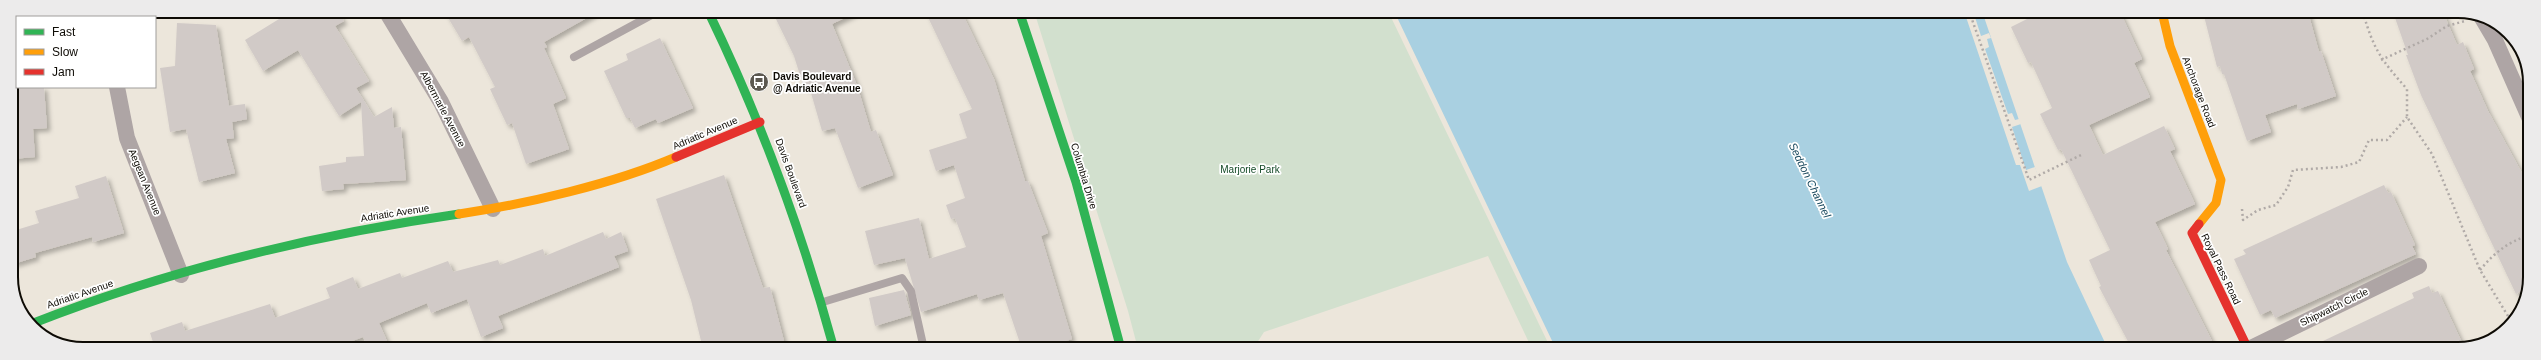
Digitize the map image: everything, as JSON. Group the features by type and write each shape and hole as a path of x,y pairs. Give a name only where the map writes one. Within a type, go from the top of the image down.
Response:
{"street":[{"name":"Albermarle Avenue","path":"390,18 441,102 494,209"},
{"name":"Davis Boulevard","path":"711,18 760,122 790,201 822,302 832,342"},
{"name":"Columbia Drive","path":"1021,18 1076,182 1119,342"},
{"name":"Anchorage Road","path":"2163,18 2170,46 2221,180"},
{"path":"2479,22 2495,40 2523,103"},
{"name":"Aegean Avenue","path":"117,88 127,138 181,275"},
{"name":"Adriatic Avenue","path":"36,322 89,301 282,246 382,225 494,209 579,188 660,164 760,122"},
{"name":"Royal Pass Road","path":"2221,180 2216,203 2192,233 2245,342"},
{"name":"Shipwatch Circle","path":"2262,342 2419,266"}],"lane":[{"path":"574,57 646,18"},
{"path":"822,302 902,278 911,291 922,342"}],"path":[{"path":"1971,18 2029,180 2081,155"},
{"path":"2365,18 2370,37 2381,60 2407,89 2407,117 2432,154 2480,270 2509,318"},
{"path":"2381,60 2427,39 2447,26 2474,20"},
{"path":"2242,209 2243,220 2258,210 2276,205 2288,187 2293,170 2341,167 2359,162 2369,140 2387,140 2407,117"},
{"path":"2480,270 2495,252 2515,239 2523,237"}],"green space":[{"name":"Marjorie Park","path":"1036,18 1391,18 1548,342 1529,342 1488,256 1264,332 1258,342 1136,342 1128,311"}],"water":[{"name":"Seddon Channel","path":"1397,18 1984,18 2067,262 2105,342 1553,342"}],"pier":[{"path":"1966,18 1975,18 1981,36 1989,33 1991,38 1987,39 1989,47 1985,49 2008,114 2012,113 2015,120 2019,119 2021,124 2012,127 2026,170 2035,167 2042,186 2029,191 2020,165 2016,165"}],"building":[{"path":"281,18 342,18 344,21 335,26 369,81 356,88 374,117 392,107 394,128 401,127 406,180 343,184 344,189 322,191 319,166 346,162 346,157 364,156 361,102 339,116 298,50 263,71 245,40"},
{"path":"448,18 587,18 544,42 547,47 544,48 566,98 553,104 569,149 526,164 512,123 507,125 490,89 495,87 469,37 462,41"},
{"path":"775,18 844,18 832,24 858,88 871,132 876,130 893,175 858,188 835,128 822,131 809,86 804,88 794,56"},
{"path":"928,18 964,18 994,79 1025,181 1028,181 1048,233 1041,236 1072,339 1063,342 1020,342 1003,293 979,300 977,294 921,312 905,258 874,265 865,231 919,218 929,259 966,247 955,218 951,219 946,205 965,198 954,165 936,171 929,150 967,138 959,114 972,109"},
{"path":"2029,18 2123,18 2142,59 2134,63 2150,97 2089,125 2103,155 2164,126 2175,149 2170,151 2195,204 2155,222 2168,249 2166,250 2212,342 2128,342 2099,287 2101,286 2089,260 2110,250 2061,149 2058,150 2040,114 2052,108 2031,62 2028,63 2011,27"},
{"path":"2205,18 2310,18 2319,52 2321,51 2336,96 2298,109 2297,104 2265,115 2271,132 2247,141 2224,74 2222,74 2220,66 2217,67"},
{"path":"2395,18 2446,18 2457,45 2463,42 2474,69 2470,71 2488,111 2523,175 2523,277 2521,291 2516,294 2421,95 2406,55 2408,55"},
{"path":"177,23 216,25 229,106 245,104 247,119 232,122 234,138 226,139 235,173 199,182 186,129 170,132 160,68 175,66"},
{"path":"660,38 693,108 658,123 656,119 635,128 630,118 626,118 604,71 628,60 626,54"},
{"path":"18,88 44,88 47,128 33,129 35,157 18,158"},
{"path":"724,175 763,288 770,287 784,342 701,342 691,300 656,199"},
{"path":"106,176 124,233 93,242 92,237 35,253 36,257 18,262 18,229 39,223 35,211 79,198 75,186"},
{"path":"2384,185 2388,193 2391,192 2415,245 2412,246 2416,254 2275,318 2271,310 2260,315 2234,259 2246,254 2243,250"},
{"path":"603,232 606,239 621,232 628,251 614,256 619,267 498,316 503,328 481,337 467,299 431,313 427,303 379,323 387,342 365,342 363,337 349,342 153,342 150,333 182,322 185,331 270,304 275,318 330,298 326,288 353,277 358,289 400,273 402,278 448,261 453,272 498,260 500,265 543,249 545,256"},
{"path":"2429,286 2432,293 2438,291 2462,342 2321,342 2414,298 2412,293"},
{"path":"904,290 911,315 875,326 869,298"}],"traffic: fast":[{"path":"711,18 746,93 779,177 822,305 832,342"},
{"path":"1021,18 1076,182 1119,342"},
{"path":"36,322 135,287 242,257 350,232 459,214"}],"traffic: slow":[{"path":"2163,18 2170,46 2221,180 2216,203 2199,224"},
{"path":"459,214 512,205 569,192 625,176 676,157"}],"traffic: jam":[{"path":"676,157 760,122"},
{"path":"2199,224 2192,233 2245,342"}],"place":[{"name":"Davis Boulevard @ Adriatic Avenue","path":"759,82"}]}
